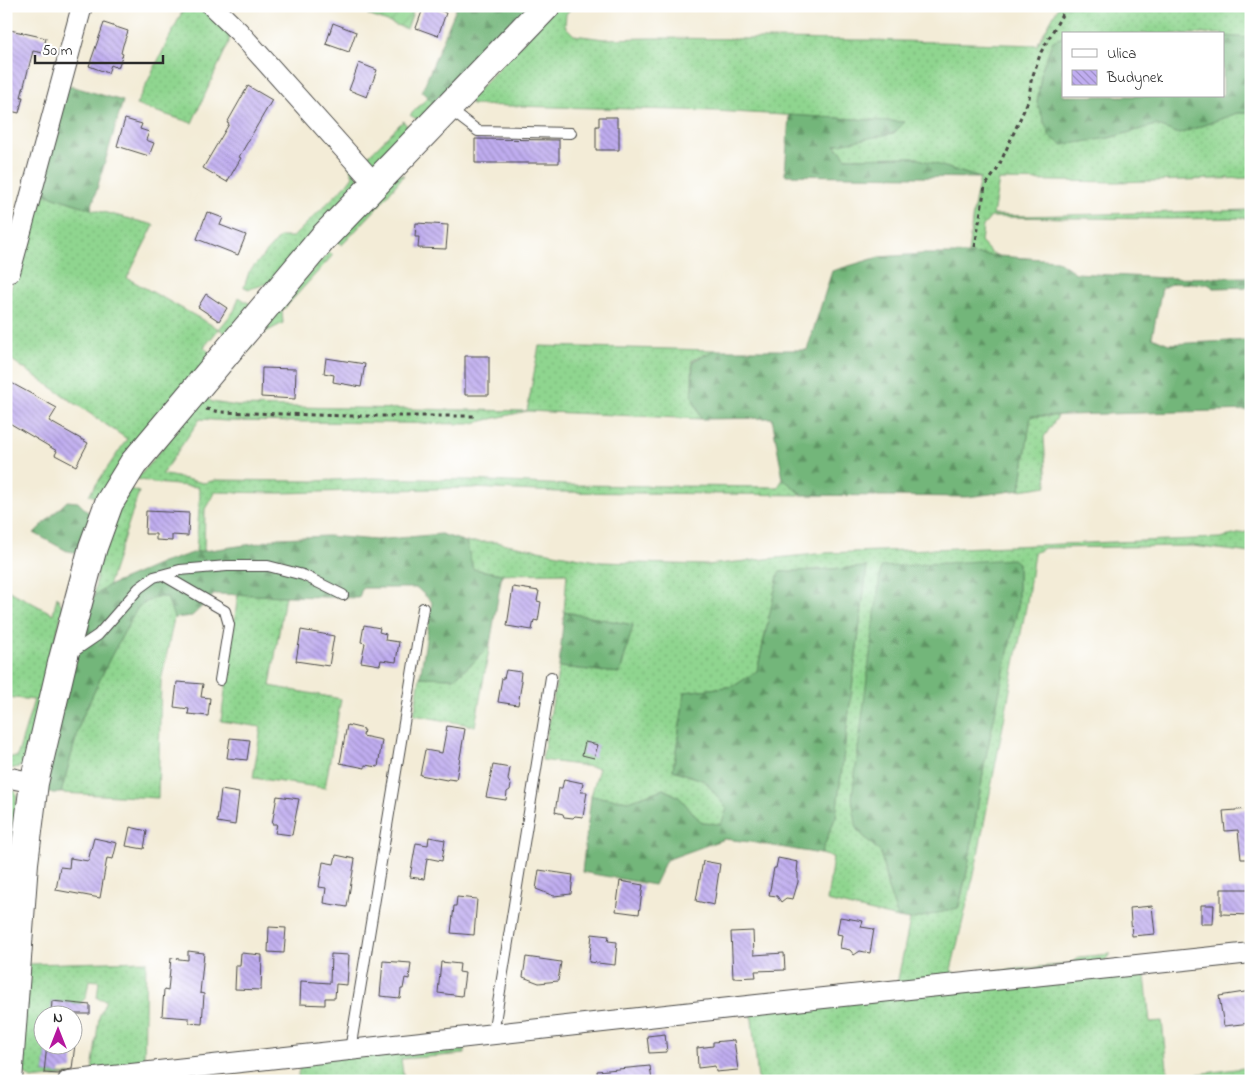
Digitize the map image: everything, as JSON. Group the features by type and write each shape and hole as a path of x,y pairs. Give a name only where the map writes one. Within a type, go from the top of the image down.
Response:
{"street":[{"path":"10,272 82,6"},
{"path":"212,6 238,32 376,184"},
{"path":"8,1081 11,961 34,783 63,659 93,547 109,503 133,464 323,238 546,6"},
{"path":"6,777 34,783"},
{"path":"68,1081 1251,953"}],"lane":[{"path":"448,108 478,131 572,133"},
{"path":"63,659 98,635 139,588 154,577 180,570 226,566 268,566 303,575 342,596"},
{"path":"164,575 225,611 229,625 220,680"},
{"path":"350,1050 423,608"},
{"path":"493,1034 551,677"}],"path":[{"path":"975,247 986,186 997,170 1029,99 1031,81 1041,52 1067,6"},
{"path":"190,396 206,409 220,412 350,416 476,416"}],"green space":[{"path":"185,6 203,6 230,33 229,42 192,123 136,105"},
{"path":"371,6 415,6 407,29 368,15"},
{"path":"457,6 535,6 438,107 422,91"},
{"path":"557,6 573,6 566,14 565,26 574,35 604,39 869,40 1037,45 1059,6 1251,6 1251,38 1224,36 1224,32 1062,32 1062,37 1053,41 1042,69 1037,103 1109,138 1156,125 1179,134 1237,113 1251,113 1251,178 1116,182 999,180 993,215 1027,216 1251,210 1251,218 991,217 983,226 981,242 991,253 999,256 968,254 973,212 980,178 913,157 846,158 835,144 894,133 904,122 715,111 472,105 469,100"},
{"path":"1224,36 1251,38 1251,113 1237,113 1179,134 1156,125 1109,138 1063,145 1050,137 1037,103 1042,69 1053,41 1062,37 1062,98 1224,98"},
{"path":"67,85 123,101 91,209 39,192"},
{"path":"428,97 438,107 421,122 410,115"},
{"path":"789,115 905,122 894,133 835,145 846,158 913,157 980,178 785,175"},
{"path":"403,121 411,130 371,168 363,161"},
{"path":"349,165 358,176 358,181 270,283 249,289 244,287 249,272 280,237 293,237 347,184 353,176"},
{"path":"396,175 404,175 377,208 342,245 332,238"},
{"path":"39,192 91,209 154,225 127,278 219,329 204,347 213,356 101,496 96,497 89,495 127,439 6,356 6,305"},
{"path":"329,252 333,255 282,311 283,323 264,333 259,325"},
{"path":"922,254 968,254 1057,260 1076,273 1164,278 1251,277 1251,287 1214,288 1208,284 1173,283 1162,288 1152,337 1169,344 1251,340 1251,410 1031,416 1020,490 967,497 803,495 783,479 772,418 701,419 692,396 693,361 715,350 807,350 832,271 879,257"},
{"path":"239,297 250,304 250,308 228,335 219,329 234,311"},
{"path":"248,344 254,344 206,397 212,402 237,406 527,411 469,424 226,421 200,419 162,474 204,483 216,480 313,481 373,478 471,480 567,485 778,487 783,479 803,495 558,492 472,488 280,493 215,492 205,509 204,551 196,552 200,495 198,487 155,483 137,479"},
{"path":"539,346 715,350 692,360 692,396 701,419 527,411"},
{"path":"1031,416 1058,416 1044,437 1047,486 1020,490"},
{"path":"130,489 139,492 108,586 94,596 100,549"},
{"path":"67,501 78,502 90,514 81,553 67,551 34,533"},
{"path":"1251,531 1251,553 1193,546 1044,548 1034,553 1027,602 975,870 951,970 957,975 1070,964 1079,957 1110,954 1105,961 897,984 910,920 959,907 967,872 985,761 1018,605 1018,563 857,830 881,853 887,885 898,918 827,901 833,857 821,854 836,816 867,567 779,572 757,671 734,686 685,692 673,770 705,781 727,809 721,825 702,823 679,797 663,789 629,801 591,796 599,768 542,760 559,667 620,673 633,625 564,612 567,573 502,574 473,569 466,542 496,542 601,562 707,565 826,553 1220,538"},
{"path":"441,534 466,542 473,569 502,574 490,644 474,662 454,678 420,677 432,602 417,588 362,588 359,598 215,594 192,616 174,618 167,597 155,597 138,607 110,658 81,720 61,793 44,793 46,764 94,596 108,586 162,563 196,552 260,543 278,538 328,536 376,540"},
{"path":"1013,559 1018,563 1018,605 985,761 967,872 958,908 910,920 898,918 887,885 881,853 857,830 852,798 881,567"},
{"path":"867,567 836,816 821,854 724,839 666,860 654,885 582,872 591,796 629,801 663,789 679,797 702,823 721,824 727,809 705,781 673,770 685,692 734,686 757,671 779,572"},
{"path":"6,589 53,614 57,597 63,608 25,765 6,769 6,757 17,757 34,700 6,697"},
{"path":"238,594 285,596 270,686 341,699 325,788 253,778 261,727 221,721"},
{"path":"155,597 167,597 174,618 161,682 158,798 61,793 81,720 110,658 138,607"},
{"path":"564,612 633,625 620,673 559,667"},
{"path":"490,644 475,726 414,715 420,677 454,678 474,662"},
{"path":"6,788 15,791 17,796 6,941"},
{"path":"146,961 144,1066 92,1072 99,1017 106,1000 97,998 99,981 89,980 86,997 80,1004 52,1001 52,1004 32,1004 32,1054 46,1054 44,1073 71,1075 31,1079 19,1069 28,964"},
{"path":"1137,971 1145,976 1150,1022 1162,1021 1168,1078 1251,1067 1251,1080 758,1081 751,1009"},
{"path":"465,1043 465,1054 401,1059 404,1081 299,1081 298,1074 301,1062"}],"building":[{"path":"424,6 430,6 446,13 438,36 416,28"},
{"path":"104,23 128,31 118,68 111,65 108,73 89,66"},
{"path":"333,23 356,32 349,52 326,44"},
{"path":"10,30 46,38 43,53 33,51 21,97 23,97 19,113 6,110 6,82 10,56 6,49"},
{"path":"359,63 377,70 367,97 349,90"},
{"path":"248,86 272,100 239,157 241,158 227,182 203,168 229,124 227,123"},
{"path":"599,117 617,117 619,150 596,150 596,126 599,126"},
{"path":"125,119 142,124 140,129 149,132 146,140 154,143 149,156 117,146"},
{"path":"475,139 559,140 559,163 475,163"},
{"path":"207,212 223,218 220,225 246,235 238,255 197,239"},
{"path":"416,223 448,225 446,249 418,248 419,237 415,237"},
{"path":"206,294 227,308 219,321 198,307"},
{"path":"465,356 489,356 489,395 465,395"},
{"path":"326,358 365,364 361,387 333,382 334,375 324,373"},
{"path":"262,368 296,369 295,399 261,397"},
{"path":"6,380 57,408 49,421 88,443 76,466 55,455 57,451 6,421"},
{"path":"146,511 189,513 188,536 172,535 172,541 156,540 156,534 145,534"},
{"path":"513,587 539,591 537,601 541,602 538,621 534,620 532,630 507,626"},
{"path":"364,625 380,628 379,632 386,634 385,640 399,642 396,662 381,660 380,665 361,662 365,643 361,642"},
{"path":"301,630 334,636 329,666 296,661"},
{"path":"506,670 521,672 520,681 522,681 518,705 498,702 502,678 504,678"},
{"path":"177,682 203,684 201,697 210,698 208,716 188,714 189,709 174,707"},
{"path":"347,725 364,729 363,736 382,740 378,767 365,765 365,768 340,763"},
{"path":"447,726 465,729 456,780 420,775 425,750 442,753"},
{"path":"230,738 250,740 247,760 227,758"},
{"path":"585,742 598,745 594,758 582,755"},
{"path":"493,765 510,768 508,780 511,785 510,790 507,792 506,800 486,797"},
{"path":"564,779 583,783 581,792 587,792 583,817 564,817 563,814 555,812 559,788 562,788"},
{"path":"221,790 239,793 235,825 217,822"},
{"path":"277,796 299,799 292,835 275,833 277,824 272,824"},
{"path":"1251,809 1251,859 1241,859 1238,830 1225,831 1223,811"},
{"path":"130,827 147,831 144,849 126,846"},
{"path":"429,837 445,840 442,861 427,858 424,879 410,877 416,843 428,845"},
{"path":"94,838 117,843 113,859 107,858 100,898 56,890 60,867 69,868 70,858 88,861"},
{"path":"336,855 355,859 347,907 324,903 326,888 319,887 323,862 334,864"},
{"path":"778,858 798,862 798,882 793,899 786,898 781,902 777,896 769,895 774,868 776,868"},
{"path":"703,861 720,864 714,905 696,901"},
{"path":"539,870 573,875 571,894 554,896 536,889"},
{"path":"620,881 643,885 639,914 616,911"},
{"path":"1221,889 1251,889 1251,915 1221,914"},
{"path":"457,897 477,899 474,935 451,933"},
{"path":"1201,905 1214,905 1213,924 1201,924"},
{"path":"1152,906 1155,934 1132,936 1130,908"},
{"path":"840,917 863,921 861,927 874,929 870,953 860,951 854,955 850,950 840,948 842,935 837,934"},
{"path":"269,927 286,928 284,953 268,952"},
{"path":"753,931 754,955 784,953 785,970 755,971 756,977 733,978 731,932"},
{"path":"592,934 609,936 608,941 617,942 615,965 589,962"},
{"path":"188,951 204,953 200,993 204,994 202,1024 189,1023 189,1018 162,1016 164,990 168,991 171,958 188,960"},
{"path":"241,953 262,955 261,990 235,989 236,966 240,966"},
{"path":"331,954 349,955 347,985 336,984 335,998 325,998 325,1005 300,1004 301,981 330,983"},
{"path":"526,957 561,962 558,981 539,983 523,977"},
{"path":"383,961 411,963 409,979 405,978 400,998 380,996"},
{"path":"441,962 460,964 459,972 465,973 462,996 438,993"},
{"path":"1251,991 1251,1023 1224,1026 1219,996"},
{"path":"52,1001 80,1004 52,1004"},
{"path":"82,1004 90,1005 90,1014 82,1014"},
{"path":"665,1034 667,1052 649,1053 647,1036"},
{"path":"734,1040 738,1070 716,1072 715,1066 698,1068 697,1048 713,1046 713,1042"},
{"path":"46,1054 74,1054 72,1069 61,1071 59,1074 44,1073"},
{"path":"650,1066 652,1081 598,1081 597,1071"}]}
